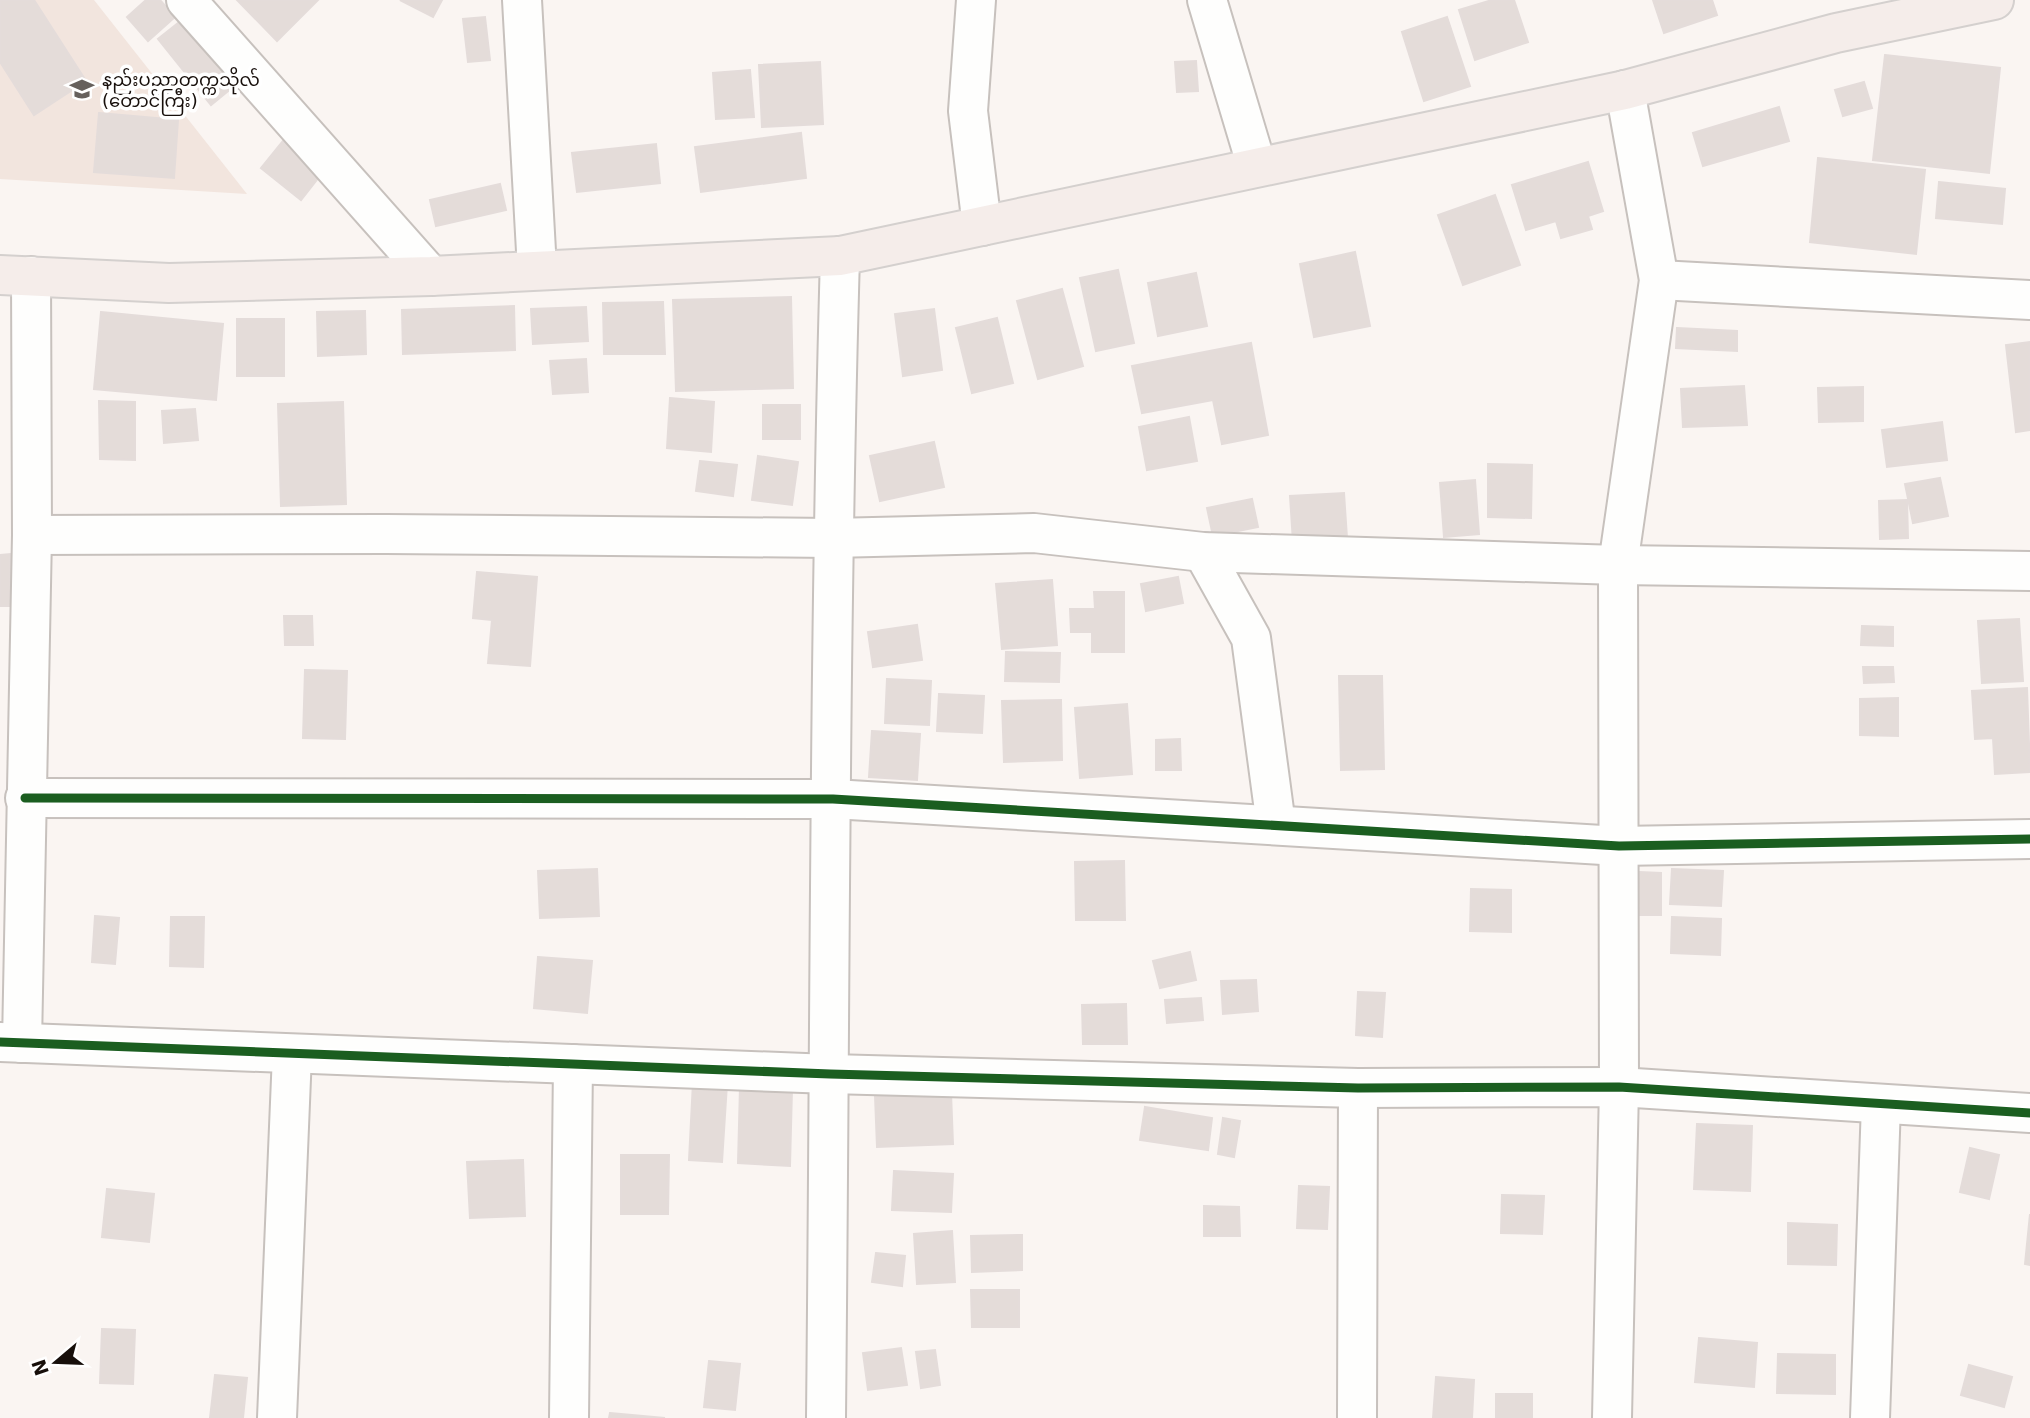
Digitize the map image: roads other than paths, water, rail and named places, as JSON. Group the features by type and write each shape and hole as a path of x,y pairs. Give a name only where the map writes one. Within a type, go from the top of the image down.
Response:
{"main road":[{"path":"16,276 169,283 431,276 840,256 1625,90 1836,33 1994,0"}],"street":[{"path":"186,0 431,276"},
{"path":"522,0 537,269"},
{"path":"976,0 968,111 982,226"},
{"path":"1207,0 1257,167"},
{"path":"1612,1418 1619,1087 1618,565 1659,280 1625,90"},
{"path":"826,1418 833,799 832,538 840,256"},
{"path":"16,276 32,535 25,798 11,1043 830,1074 1358,1088 1619,1087 2030,1113"},
{"path":"1659,280 2030,300"},
{"path":"32,535 386,534 832,538 1034,533 1203,552 1618,565 2030,571"},
{"path":"1203,552 1251,638 1276,825"},
{"path":"25,798 833,799 1619,846 2030,839"},
{"path":"277,1418 292,1054"},
{"path":"569,1418 573,1064"},
{"path":"1357,1418 1358,1088"},
{"path":"1870,1418 1881,1104"}],"place":[{"name":"နည်းပညာတက္ကသိုလ် (တောင်ကြီး)","path":"82,89"}]}
